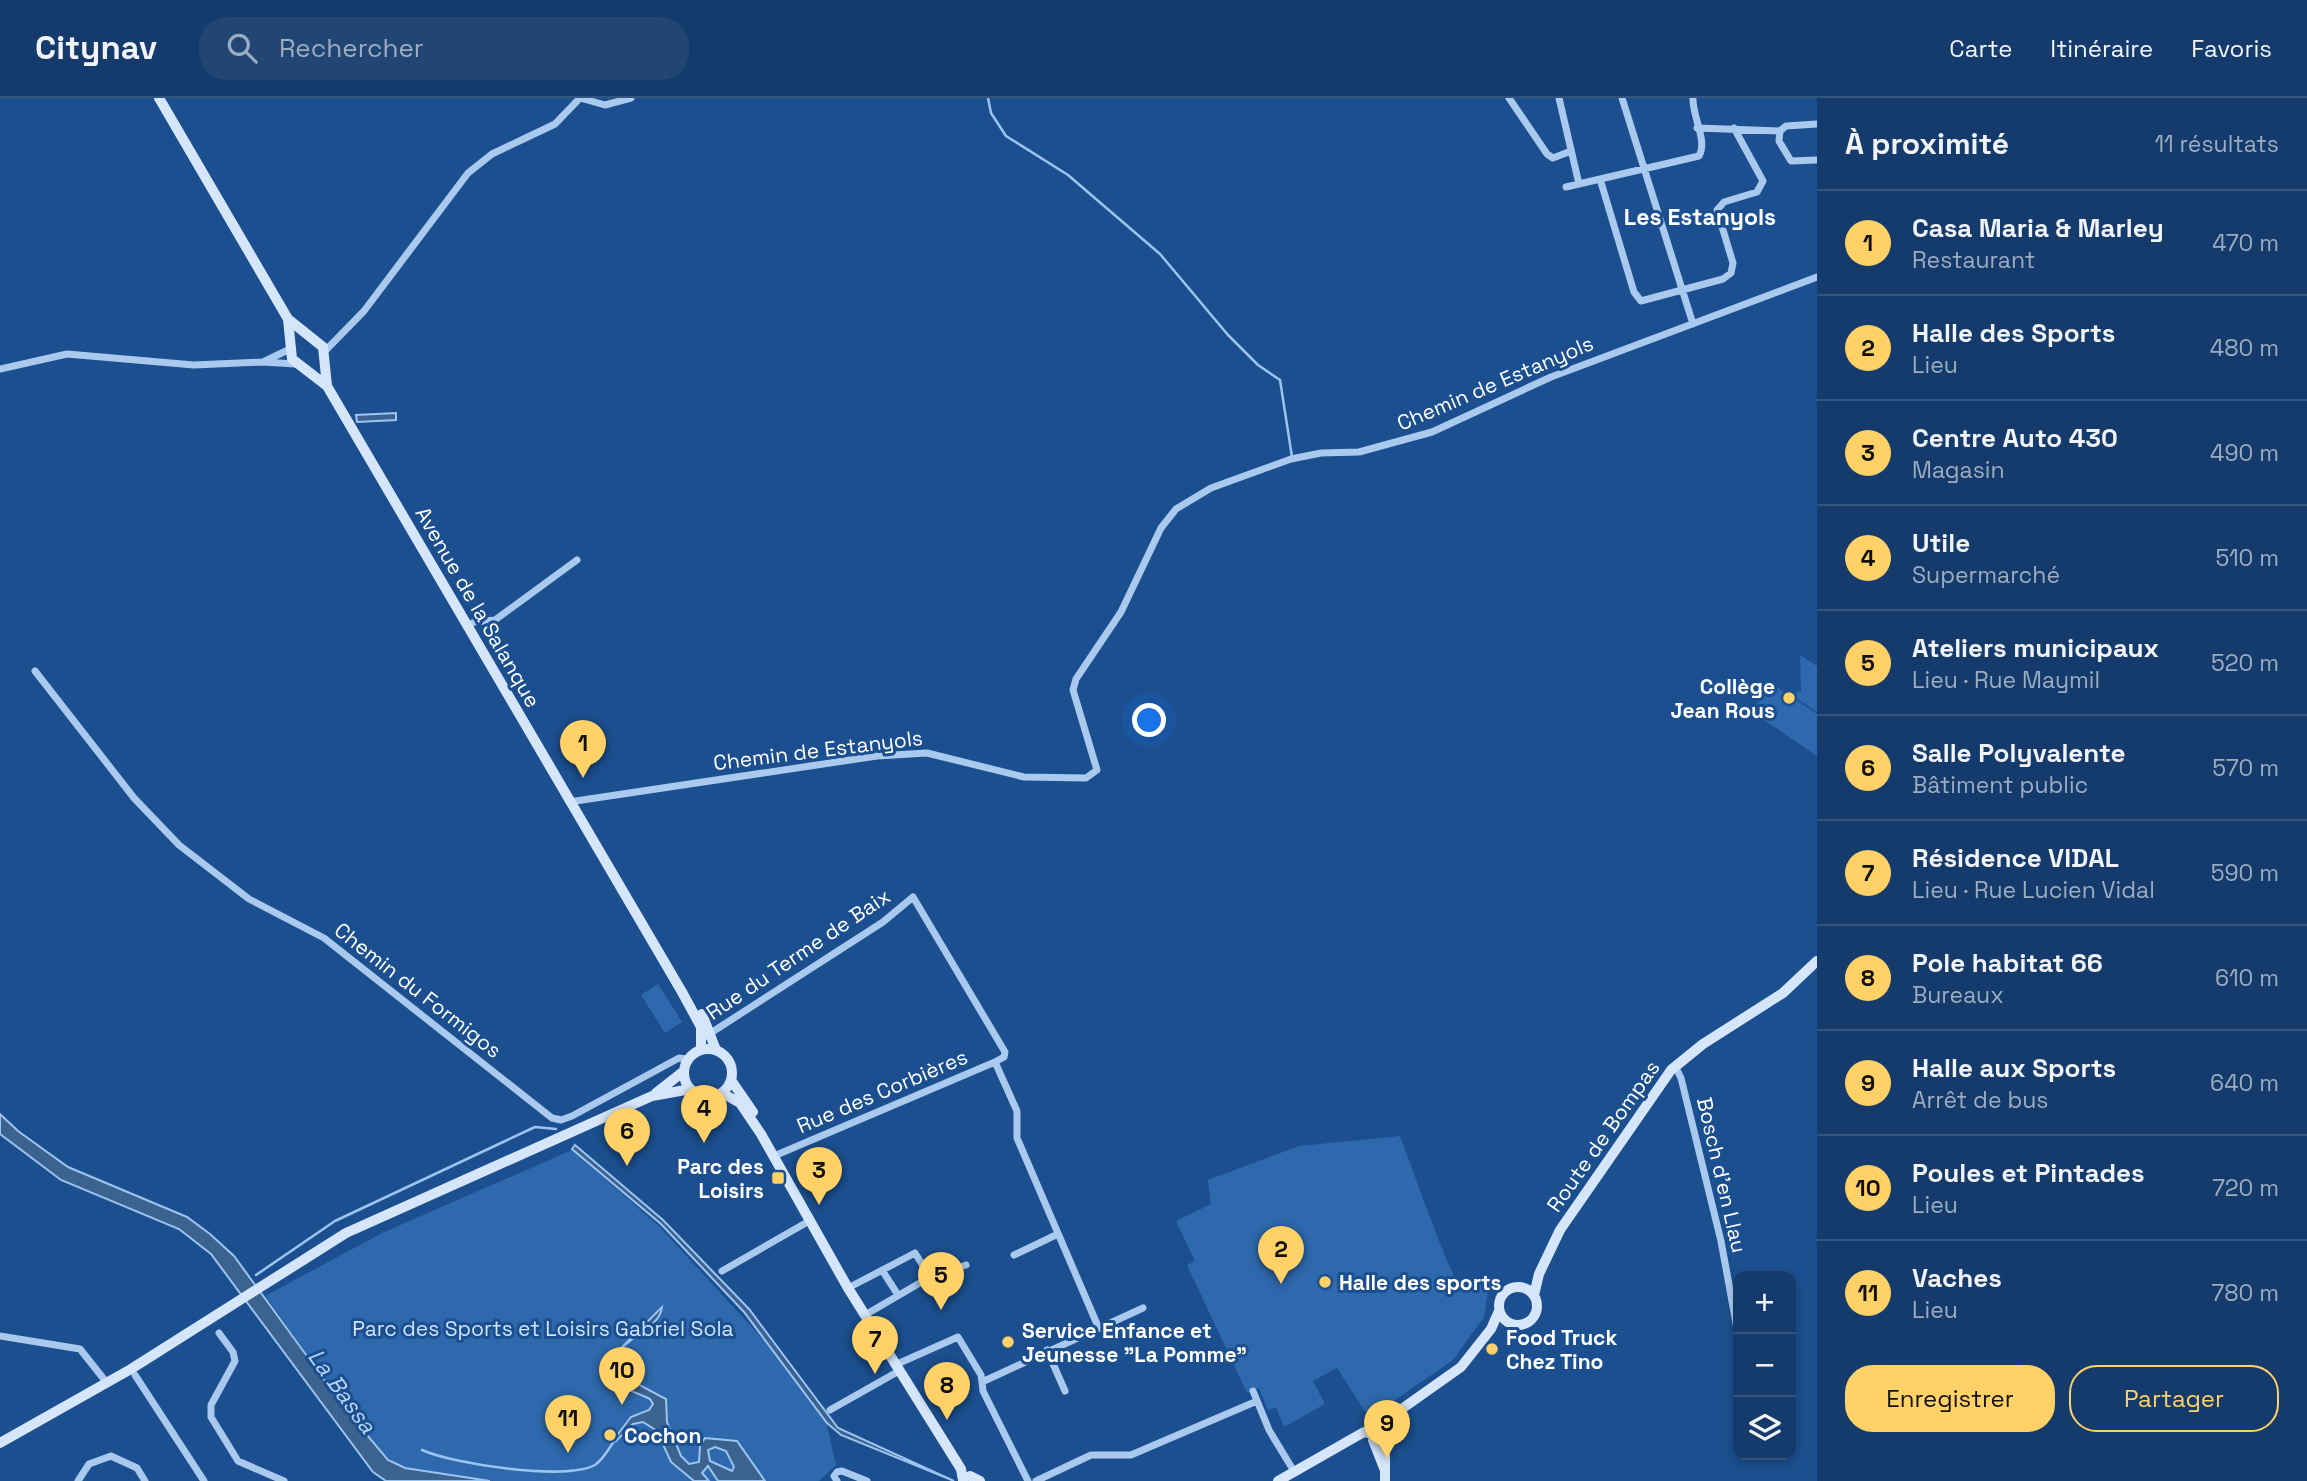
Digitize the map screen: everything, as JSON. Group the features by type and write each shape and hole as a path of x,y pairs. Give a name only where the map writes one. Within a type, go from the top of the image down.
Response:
{"main road":[{"path":"159,98 288,319 292,347 300,367 327,386"},
{"path":"288,319 313,337 323,356 327,386"},
{"path":"292,347 300,338 313,337"},
{"path":"300,367 316,368 323,356"},
{"name":"Avenue de la Salanque","path":"327,386 682,992 698,1008 705,1040"},
{"name":"Route de Bompas","path":"1534,1294 1539,1274 1560,1230 1655,1089 1675,1066 1783,993 1817,961"},
{"path":"652,1096 684,1071 688,1059 705,1040 728,1059 731,1080 747,1101 761,1134"},
{"path":"684,1071 691,1089"},
{"path":"722,1093 731,1080"},
{"path":"0,1443 107,1383 263,1283 370,1221 652,1096 691,1089 704,1096 722,1093 740,1103 761,1134 897,1368 953,1459 969,1479"},
{"name":"Route de Bompas","path":"1524,1287 1539,1274"},
{"path":"1376,1440 1387,1422 1461,1367 1491,1329 1503,1295 1508,1289 1524,1287 1534,1294 1537,1309 1530,1322 1516,1325 1507,1322 1499,1311"},
{"path":"1491,1329 1507,1322"},
{"path":"1278,1481 1364,1432 1376,1440 1385,1481"},
{"path":"1345,1444 1365,1437 1376,1440"}],"street":[{"path":"323,356 340,334 364,311 468,173 492,155 555,124 580,98 605,105 631,98"},
{"path":"1509,98 1547,154 1553,158 1571,151"},
{"path":"1559,98 1579,184"},
{"path":"1622,98 1693,324"},
{"path":"1566,187 1699,156 1703,145 1697,128 1693,98"},
{"path":"1697,128 1780,131 1786,126 1817,124"},
{"path":"1601,179 1636,296 1646,302 1723,279 1731,273 1732,263 1717,210 1724,202 1761,188 1760,173 1734,128"},
{"path":"1780,131 1779,141 1791,161 1817,160"},
{"name":"Chemin de Estanyols","path":"569,802 877,756 928,753 1024,777 1086,778 1094,775 1097,770 1073,690 1076,680 1121,612 1161,528 1175,509 1212,488 1291,459 1321,453 1359,452 1432,432 1550,377 1817,277"},
{"path":"313,337 328,339 340,334"},
{"path":"263,362 292,347"},
{"path":"0,369 67,354 194,365 263,362 300,367"},
{"path":"467,627 474,622 495,620 577,560"},
{"name":"Chemin du Formigos","path":"35,671 134,798 179,845 249,899 324,938 552,1118 561,1120 572,1116 679,1058 688,1059"},
{"name":"Rue du Terme de Baix","path":"705,1040 883,922 913,897 1005,1052 1004,1057"},
{"name":"Rue des Corbières","path":"774,1156 1004,1057"},
{"path":"995,1062 1017,1111 1017,1138 1096,1327"},
{"name":"Bosch d'en Llau","path":"1675,1066 1682,1078 1733,1308"},
{"path":"722,1271 811,1220"},
{"path":"1014,1255 1058,1234"},
{"path":"849,1288 915,1253 930,1277"},
{"path":"865,1315 930,1277 966,1265"},
{"path":"881,1270 898,1296"},
{"path":"982,1382 1096,1327 1143,1308"},
{"path":"219,1333 235,1361 211,1405 211,1417 238,1461 284,1481"},
{"path":"0,1336 80,1349 107,1383"},
{"path":"830,1410 897,1368 958,1336 981,1375 983,1391 1028,1481"},
{"path":"1047,1350 1065,1391"},
{"path":"135,1375 204,1481"},
{"path":"1253,1391 1269,1430 1295,1473"},
{"path":"1036,1481 1091,1455 1131,1455 1257,1401"},
{"path":"78,1481 89,1464 111,1457 137,1468 145,1481"},
{"path":"837,1481 834,1476 842,1471 863,1480"}],"green space":[{"path":"1800,655 1817,666 1817,712 1796,698 1796,692 1801,691"},
{"path":"1773,684 1817,714 1817,756 1751,711"},
{"path":"658,984 682,1022 665,1033 641,995"},
{"name":"Halle des sports","path":"1400,1136 1457,1283 1475,1279 1488,1291 1484,1317 1453,1360 1369,1418 1337,1368 1313,1381 1325,1404 1284,1427 1276,1407 1268,1410 1259,1388 1247,1393 1187,1265 1195,1261 1176,1221 1211,1204 1208,1180 1299,1146"},
{"name":"Parc des Sports et Loisirs Gabriel Sola","path":"572,1150 660,1227 770,1347 827,1425 836,1465 819,1481 493,1481 404,1467 387,1458 374,1446 265,1296 382,1233"}],"shaded area":[{"path":"396,413 396,420 357,422 356,415"},
{"path":"0,1114 18,1131 68,1167 187,1217 210,1234 234,1256 350,1415 388,1460 405,1468 490,1481 386,1481 373,1472 211,1254 179,1229 61,1180 0,1134"},
{"path":"575,1145 663,1220 749,1309 838,1428 954,1481 841,1435 827,1423 744,1312 661,1224 572,1149"},
{"path":"662,1307 653,1324 618,1352 614,1361 615,1372 666,1399 667,1422 681,1456 689,1464 699,1462 700,1446 705,1438 737,1441 765,1481 718,1481 708,1466 702,1473 709,1481 694,1481 671,1462 657,1431 643,1422 633,1424 616,1441 615,1438 631,1417 649,1410 653,1404 650,1399 620,1386 615,1381 611,1376 611,1358","holes":["715,1447 726,1451 734,1467 732,1471 710,1461 708,1450"]}],"waterway":[{"path":"988,98 991,113 1006,136 1068,175 1160,254 1228,335 1258,365 1280,380 1292,457"},
{"path":"256,1275 335,1221 535,1127 556,1129"},
{"path":"422,1450 509,1469 580,1470 595,1465 615,1440"}],"place":[{"name":"Collège Jean Rous","path":"1789,698"},
{"name":"Casa Maria & Marley","path":"583,778"},
{"name":"Utile","path":"704,1143"},
{"name":"Salle Polyvalente","path":"627,1166"},
{"name":"Parc des Loisirs","path":"778,1178"},
{"name":"Centre Auto 430","path":"819,1205"},
{"name":"Halle des sports","path":"1325,1282"},
{"name":"Halle des Sports","path":"1281,1284"},
{"name":"Ateliers municipaux","path":"941,1310"},
{"name":"Service Enfance et Jeunesse \"La Pomme\"","path":"1008,1342"},
{"name":"Food Truck Chez Tino","path":"1492,1349"},
{"name":"Résidence VIDAL","path":"875,1374"},
{"name":"Poules et Pintades","path":"622,1405"},
{"name":"Pole habitat 66","path":"947,1420"},
{"name":"Cochon","path":"610,1435"},
{"name":"Vaches","path":"568,1453"},
{"name":"Halle aux Sports","path":"1387,1458"}],"district":[{"name":"Les Estanyols","path":"1700,217"}],"water label":[{"name":"La Bassa","path":"342,1391"}]}
